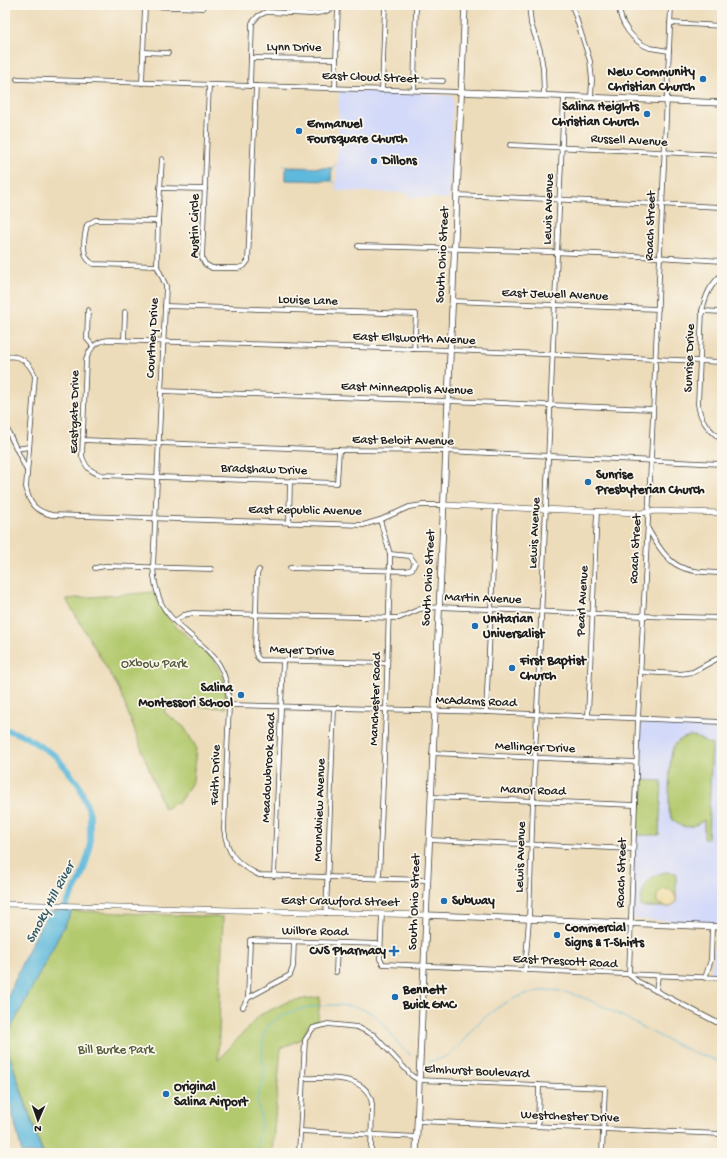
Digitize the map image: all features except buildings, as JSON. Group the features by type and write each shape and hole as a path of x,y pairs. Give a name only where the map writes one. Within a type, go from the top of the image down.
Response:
{"main road":[{"name":"South Ohio Street","path":"416,1153 465,5"},
{"name":"East Cloud Street","path":"461,92 722,103"},
{"name":"East Crawford Street","path":"426,915 722,927"}],"street":[{"path":"382,90 385,5"},
{"path":"414,90 416,5"},
{"path":"528,5 531,24 540,50 543,68 544,96"},
{"path":"561,5 572,5 590,61 592,80 591,98"},
{"path":"619,5 623,23 633,38 650,47 669,51"},
{"name":"Roach Street","path":"629,975 634,805 649,512 670,5"},
{"path":"142,83 145,6 202,8"},
{"path":"250,86 252,23 258,16 266,12 311,14 324,12 339,6 335,88"},
{"path":"670,24 722,26"},
{"path":"143,52 168,53"},
{"name":"Lynn Drive","path":"251,58 336,59"},
{"name":"East Cloud Street","path":"17,79 461,92"},
{"path":"414,80 442,81"},
{"name":"Austin Circle","path":"209,85 202,261 208,267 212,268 242,268 247,263 256,86"},
{"name":"Lewis Avenue","path":"526,970 564,96"},
{"name":"Russell Avenue","path":"510,145 722,155"},
{"name":"Courtney Drive","path":"155,519 166,286 157,266 162,159"},
{"path":"160,188 205,189"},
{"path":"457,195 722,207"},
{"path":"157,266 94,264 89,263 85,253 87,226 95,220 158,221"},
{"path":"358,246 454,248 722,261"},
{"name":"Sunrise Drive","path":"722,274 712,285 705,297 702,311 698,404 700,417 709,430 722,440"},
{"name":"East Jewell Avenue","path":"452,301 658,309"},
{"name":"Louise Lane","path":"165,306 416,314 414,349"},
{"path":"88,310 87,339 93,346"},
{"path":"702,311 722,312"},
{"path":"124,340 125,312"},
{"name":"East Ellsworth Avenue","path":"93,346 105,340 124,340 450,350 722,362"},
{"name":"Eastgate Drive","path":"93,346 88,353 86,360 82,456 85,463 91,472 101,475 157,477"},
{"path":"5,357 10,356 26,361 32,368 35,376 27,472"},
{"name":"East Minneapolis Avenue","path":"161,391 653,409"},
{"path":"5,425 27,472"},
{"name":"East Beloit Avenue","path":"83,440 338,450 446,451 722,464"},
{"path":"16,449 29,447"},
{"name":"Bradshaw Drive","path":"157,477 337,483 338,450"},
{"name":"East Republic Avenue","path":"27,472 26,487 28,497 41,513 52,515 363,525 418,505 640,513 656,511 722,513"},
{"path":"289,523 290,481"},
{"path":"486,712 496,507"},
{"name":"Pearl Avenue","path":"588,716 598,511"},
{"name":"Faith Drive","path":"155,519 153,567 155,585 162,604 175,621 212,655 224,673 229,689 224,829 225,839 230,852 244,868 259,875 427,880"},
{"name":"Manchester Road","path":"379,879 390,571 390,554 380,520"},
{"path":"648,529 662,552 678,567 698,573 722,573"},
{"path":"646,548 653,544 658,545"},
{"path":"290,568 390,571 409,571 412,569 415,563 410,556 390,554"},
{"path":"95,568 105,566 211,569"},
{"name":"Meyer Drive","path":"259,570 257,574 255,652 257,657 263,660 282,661 387,663"},
{"name":"Martin Avenue","path":"175,621 184,615 193,613 399,618 420,609 439,607 722,618"},
{"path":"640,672 680,674 693,672 722,656"},
{"name":"Meadowbrook Road","path":"274,876 282,706 282,661"},
{"name":"McAdams Road","path":"229,705 434,710 722,722"},
{"name":"Moundview Avenue","path":"326,913 334,708"},
{"name":"Mellinger Drive","path":"432,753 636,762"},
{"name":"Manor Road","path":"431,797 634,805"},
{"path":"429,840 633,849"},
{"name":"East Crawford Street","path":"5,904 426,915"},
{"path":"380,944 382,914"},
{"path":"705,978 711,960 712,927"},
{"name":"Wilbre Road","path":"248,998 250,940 380,944"},
{"path":"244,1007 248,998 290,975 293,967 294,942"},
{"path":"336,972 337,943"},
{"name":"East Prescott Road","path":"380,944 380,960 383,964 722,978"},
{"path":"629,975 656,991 716,1022 722,1023"},
{"path":"656,991 658,976"},
{"name":"Elmhurst Boulevard","path":"303,1078 305,1040 313,1028 328,1024 357,1026 374,1036 412,1076 419,1080 605,1088 603,1129"},
{"path":"299,1153 303,1078 351,1080 368,1092 372,1104 371,1153"},
{"path":"538,1126 539,1085"},
{"name":"Westchester Drive","path":"418,1121 722,1134"},
{"path":"602,1153 603,1129"},
{"path":"300,1131 417,1136"}],"shaded area":[{"path":"339,90 423,93 453,96 449,199 408,197 409,193 336,191"},
{"path":"643,722 722,725 722,924 635,919 632,916 640,725"},
{"path":"717,933 722,933 722,976 714,976 710,973 713,961 715,936"}],"green space":[{"name":"Oxbow Park","path":"154,592 170,620 214,661 223,677 226,692 226,708 168,705 164,712 184,727 196,747 193,781 179,802 164,809 119,689 66,599"},
{"path":"690,736 712,744 708,839 704,839 704,820 699,824 688,827 679,825 671,817 669,811 671,760 673,748 682,739"},
{"path":"640,780 662,781 659,835 637,835"},
{"path":"666,872 676,873 676,902 670,907 641,907 642,894 646,884 654,876"},
{"name":"Bill Burke Park","path":"72,911 223,917 218,1060 260,1015 289,1001 320,997 318,1020 308,1026 302,1039 281,1048 272,1153 43,1153 8,1051 8,1034"}],"sand":[{"path":"664,889 671,890 676,897 676,902 670,907 664,907 657,902 658,894"}],"water":[{"path":"286,167 332,168 331,181 286,180"},
{"path":"51,911 72,911 8,1034 8,1051 42,1153 22,1153 5,1085 5,1004 23,961 41,925"}],"waterway":[{"path":"283,164 286,167"},
{"path":"332,168 336,164"},
{"path":"331,181 335,183"},
{"name":"Smoky Hill River","path":"5,729 24,736 56,756 79,785 90,814 90,849 81,878 59,917"},
{"path":"429,1061 437,1060 449,1055 458,1047 480,1021 505,1003 519,996 551,990 568,993 587,999 675,1044 722,1062"},
{"path":"257,1153 261,1120 257,1099 264,1077 262,1046 265,1032 275,1020 286,1014 313,1007 327,1005 354,1007 365,1010 379,1019 405,1051 412,1056"}],"place":[{"name":"New Community Christian Church","path":"703,79"},
{"name":"Salina Heights Christian Church","path":"647,114"},
{"name":"Emmanuel Foursquare Church","path":"299,131"},
{"name":"Dillons","path":"374,161"},
{"name":"Sunrise Presbyterian Church","path":"588,482"},
{"name":"Unitarian Universalist","path":"475,626"},
{"name":"First Baptist Church","path":"512,668"},
{"name":"Salina Montessori School","path":"241,695"},
{"name":"Subway","path":"444,901"},
{"name":"Commercial Signs & T-Shirts","path":"557,935"},
{"name":"CVS Pharmacy","path":"394,951"},
{"name":"Bennett Buick GMC","path":"395,997"},
{"name":"Original Salina Airport","path":"166,1094"}]}
